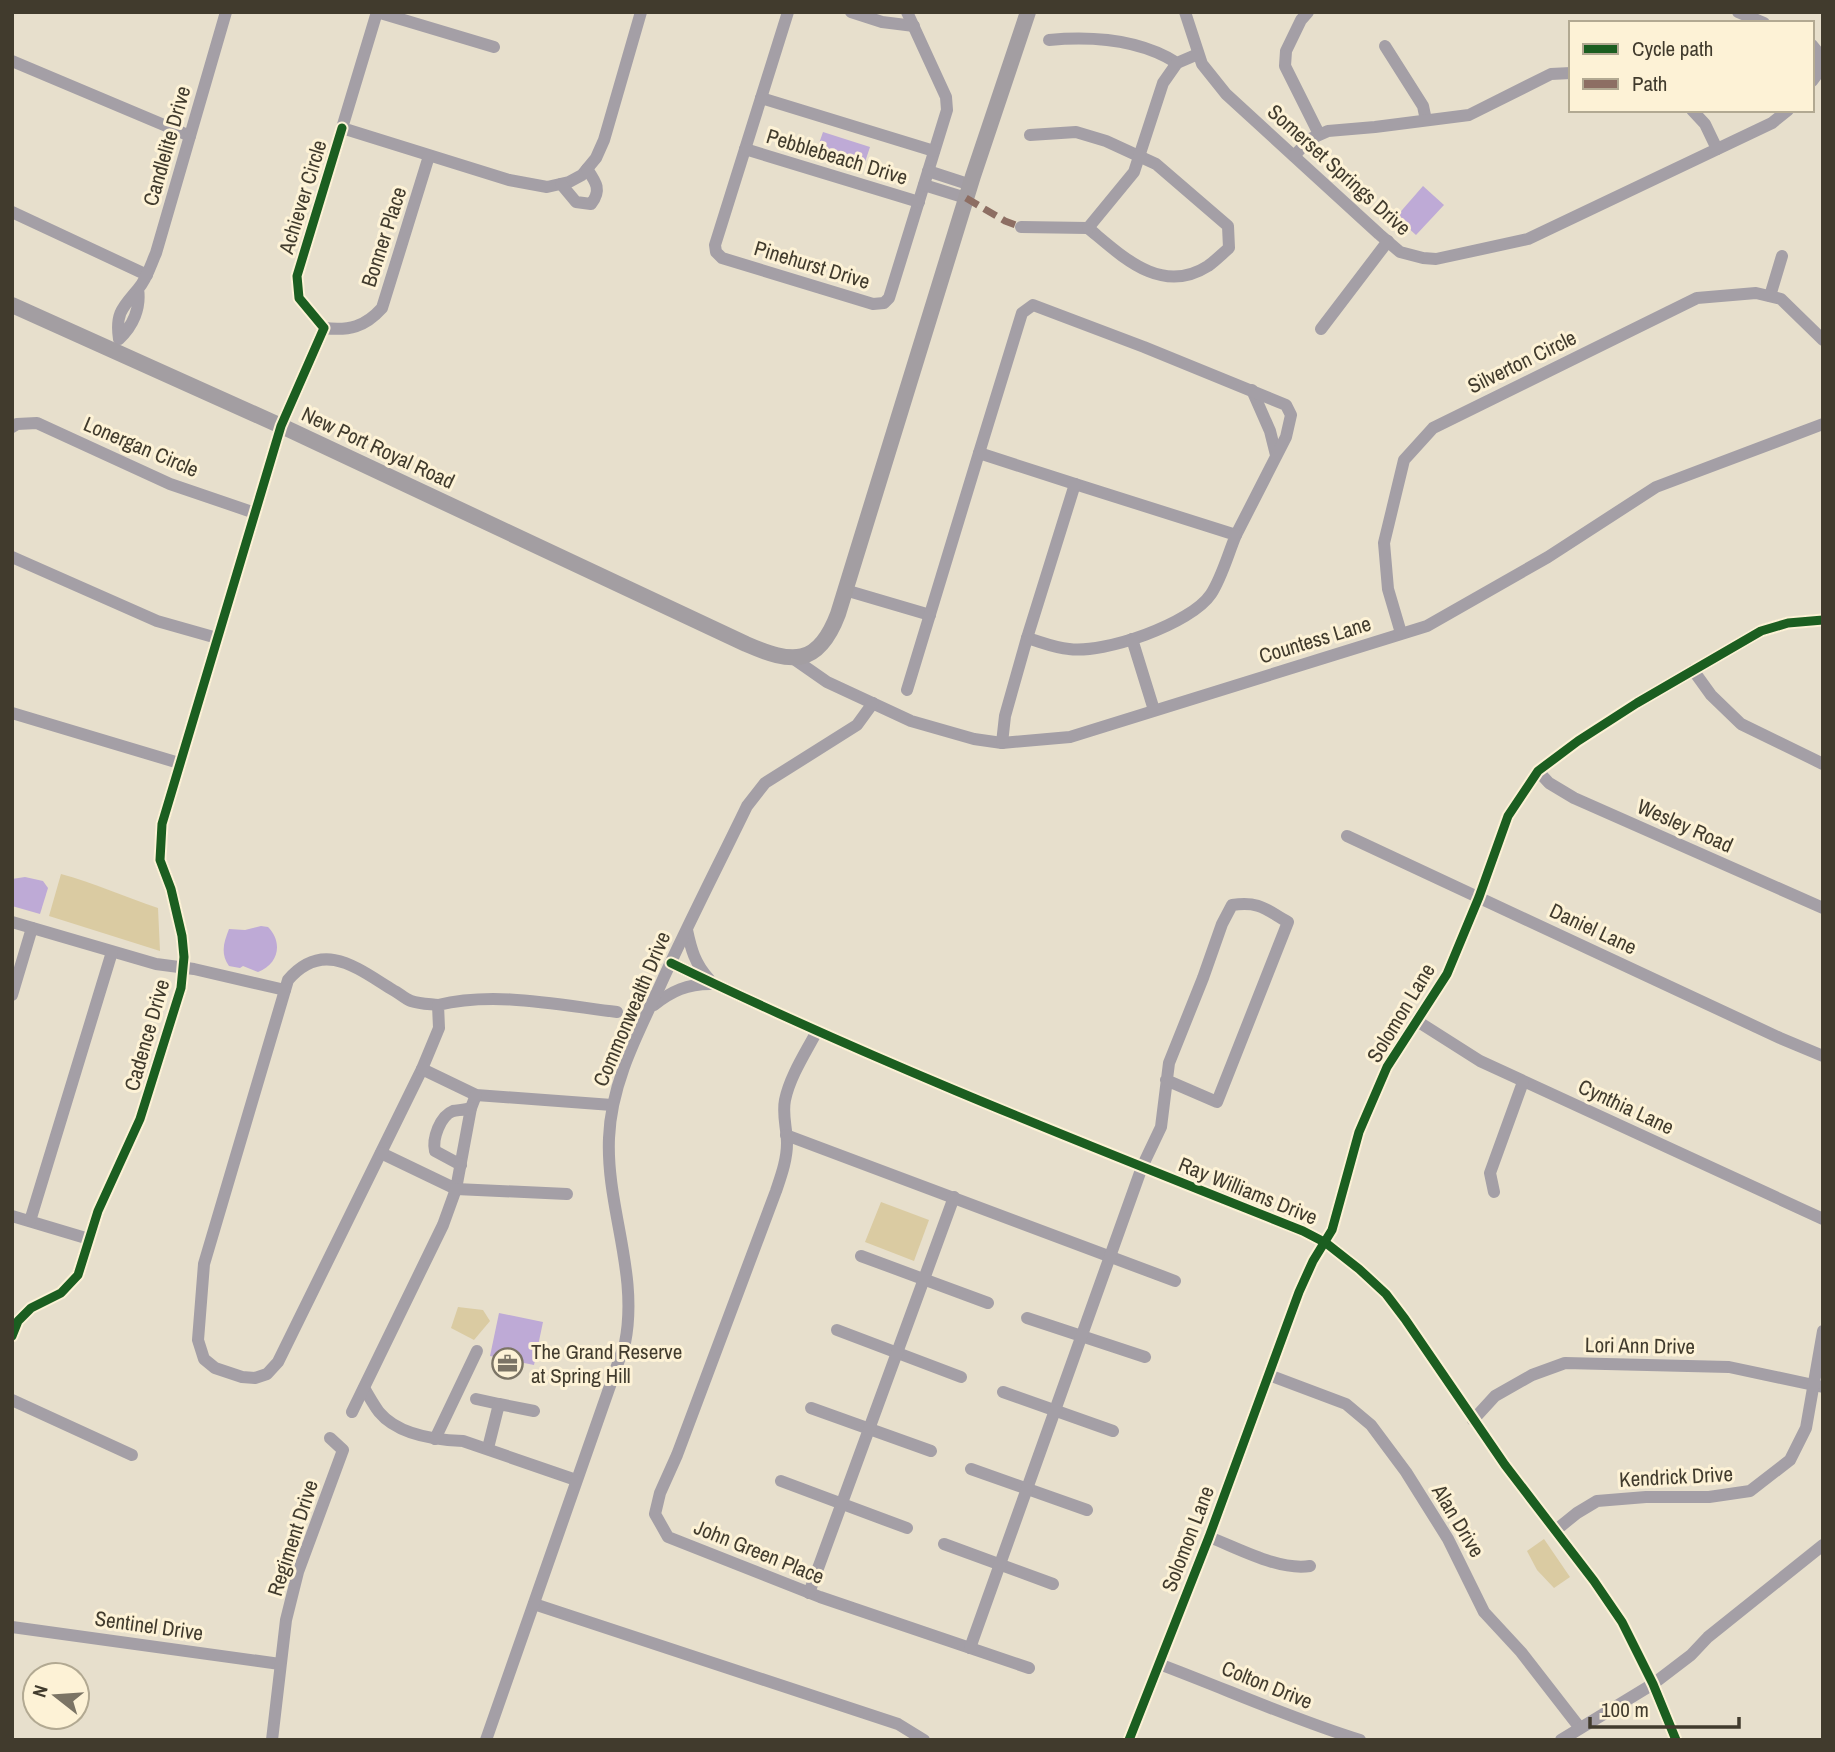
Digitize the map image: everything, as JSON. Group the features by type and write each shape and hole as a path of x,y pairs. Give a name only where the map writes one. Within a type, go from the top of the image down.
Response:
{"main road":[{"path":"794,659 814,651 826,639 835,623 1028,12"},
{"name":"New Port Royal Road","path":"12,305 116,345 281,426 724,634 774,656 794,659"}],"street":[{"name":"Candlelite Drive","path":"116,345 116,324 127,298 138,289 156,253 226,12"},
{"path":"377,12 495,47"},
{"name":"Achiever Circle","path":"324,328 299,298 297,276 377,12"},
{"path":"587,169 598,188 591,204 576,202 561,184 582,175 596,158 604,140 641,12"},
{"name":"Pinehurst Drive","path":"788,12 715,245 716,252 722,258 873,304 884,303 889,298 947,110 946,97 907,12"},
{"path":"851,12 882,22 914,26"},
{"name":"Somerset Springs Drive","path":"1185,12 1202,64 1226,94 1388,241 1412,257 1436,259 1528,239 1772,123 1786,112"},
{"path":"1308,12 1301,20 1286,51 1285,66 1319,134"},
{"path":"1738,12 1759,21"},
{"path":"1049,40 1083,37 1128,43 1162,53 1177,63"},
{"path":"1385,46 1423,106 1426,120"},
{"path":"1814,47 1822,57 1821,71 1814,79"},
{"path":"1088,228 1134,173 1163,83 1177,63 1198,54"},
{"path":"12,61 190,136"},
{"path":"1294,156 1310,139 1328,131 1476,113 1551,74 1569,74"},
{"path":"761,98 934,151"},
{"path":"1694,112 1705,124 1717,149"},
{"name":"Achiever Circle","path":"342,128 509,180 547,187 561,184"},
{"path":"1021,227 1088,228 1129,262 1163,277 1180,276 1206,267 1229,248 1228,226 1156,164 1106,141 1076,132 1030,135"},
{"name":"Pebblebeach Drive","path":"745,149 919,202"},
{"name":"Bonner Place","path":"324,328 352,329 365,324 382,308 429,156"},
{"path":"928,171 969,192"},
{"path":"924,185 969,192"},
{"path":"12,212 146,275"},
{"path":"1321,329 1388,241"},
{"path":"1782,256 1770,296 1782,299 1823,340"},
{"name":"Silverton Circle","path":"1401,633 1388,589 1384,543 1405,460 1433,428 1697,298 1756,293 1770,296"},
{"path":"907,690 1022,313 1033,304 1286,405 1291,415 1286,437 1236,535 1210,595 1196,610 1178,621 1132,639 1087,649 1068,649 1027,638"},
{"path":"281,426 324,328"},
{"path":"1252,390 1270,431 1276,456"},
{"name":"Lonergan Circle","path":"12,427 17,424 37,423 170,484 255,513"},
{"name":"Countess Lane","path":"794,659 827,682 911,721 974,739 1002,743 1070,737 1427,626 1548,557 1656,487 1823,424"},
{"name":"Cadence Drive","path":"12,1336 18,1321 31,1308 61,1293 78,1275 98,1211 140,1119 181,988 182,936 171,889 160,860 162,824 178,763 281,426"},
{"path":"979,453 1236,535"},
{"path":"1002,743 1005,716 1075,484"},
{"path":"12,557 157,621 217,638"},
{"path":"845,590 930,615"},
{"name":"Solomon Lane","path":"1129,1740 1209,1536 1299,1292 1332,1230 1359,1132 1387,1068 1447,974 1479,897 1508,816 1538,771 1578,741 1761,631 1788,623 1823,620"},
{"path":"1132,639 1154,710"},
{"path":"1693,670 1711,695 1741,724 1823,764"},
{"name":"Commonwealth Drive","path":"486,1740 625,1343 629,1324 629,1283 609,1141 612,1105 634,1044 747,806 765,783 857,725 873,704"},
{"path":"12,713 178,763"},
{"name":"Wesley Road","path":"1538,771 1549,783 1574,798 1823,908"},
{"name":"Daniel Lane","path":"1348,835 1821,1052"},
{"path":"970,1648 1142,1167 1161,1127 1166,1080 1169,1063 1222,923 1232,905 1252,904 1270,909 1288,922 1217,1102 1166,1080"},
{"path":"12,922 112,952 285,990"},
{"path":"12,995 32,928"},
{"path":"687,930 691,951 700,969 714,984"},
{"path":"30,1221 112,952"},
{"path":"438,1005 439,1028 422,1069 278,1362 267,1374 255,1378 242,1377 215,1368 204,1359 198,1340 204,1264 288,980 298,969 313,960 333,959 352,965 411,1001 438,1005 461,999 529,1001 617,1012"},
{"name":"Ray Williams Drive","path":"671,963 955,1091 1303,1231 1325,1243 1359,1269 1386,1294 1473,1420 1622,1622 1653,1684 1676,1740"},
{"path":"650,1007 672,991 694,984 714,984"},
{"name":"Cynthia Lane","path":"1417,1021 1480,1061 1823,1219"},
{"name":"John Green Place","path":"817,1031 792,1080 785,1101 785,1167 677,1455 660,1493 655,1514 668,1537 809,1593 1029,1668"},
{"path":"422,1069 476,1095 612,1105"},
{"path":"1494,1192 1490,1173 1524,1082"},
{"path":"352,1412 443,1225 456,1189 471,1108 476,1095"},
{"path":"461,1165 435,1151 433,1143 443,1119 451,1112 471,1108"},
{"path":"786,1135 1175,1281"},
{"path":"381,1153 456,1189 567,1194"},
{"path":"809,1593 954,1197"},
{"path":"12,1216 89,1239"},
{"path":"861,1256 988,1303"},
{"path":"1027,1318 1144,1357"},
{"path":"837,1330 961,1377"},
{"name":"Kendrick Drive","path":"1556,1530 1597,1501 1646,1497 1709,1497 1750,1491 1790,1460 1806,1428 1818,1386 1823,1331"},
{"path":"435,1438 477,1351"},
{"name":"Lori Ann Drive","path":"1473,1420 1495,1396 1532,1375 1565,1363 1729,1367 1818,1386"},
{"name":"Alan Drive","path":"1269,1375 1346,1404 1371,1424 1406,1472 1448,1539 1484,1612 1521,1652 1580,1728"},
{"path":"364,1388 381,1414 411,1432 488,1448 576,1480"},
{"path":"1003,1392 1113,1431"},
{"path":"476,1399 534,1412"},
{"path":"12,1400 132,1455"},
{"path":"488,1448 499,1404"},
{"path":"811,1408 931,1451"},
{"name":"Regiment Drive","path":"272,1740 286,1620 298,1572 343,1450 330,1438"},
{"path":"971,1469 1087,1510"},
{"path":"781,1481 907,1528"},
{"path":"1209,1536 1284,1566 1310,1566"},
{"path":"944,1544 1053,1584"},
{"path":"1562,1740 1653,1684 1823,1545"},
{"path":"534,1604 898,1724 924,1740"},
{"name":"Sentinel Drive","path":"12,1627 281,1664"},
{"name":"Colton Drive","path":"1159,1664 1236,1692 1317,1727 1360,1740"}],"shaded area":[{"path":"823,132 870,147 865,162 853,158 851,167 815,155"},
{"path":"1423,186 1444,205 1416,235 1396,217"},
{"path":"61,874 158,908 160,951 49,916"},
{"path":"25,877 43,881 48,888 40,914 12,906 12,879"},
{"path":"268,927 276,939 276,952 271,964 258,972 243,966 229,966 224,943 229,929 245,930"},
{"path":"881,1202 929,1220 914,1261 865,1242"},
{"path":"458,1307 483,1310 490,1321 474,1340 451,1328"},
{"path":"499,1313 543,1322 534,1365 490,1356"},
{"path":"1544,1539 1570,1577 1554,1588 1537,1570 1527,1551"}],"marked path":[{"path":"966,198 1005,221 1021,227"}],"cycle path":[{"path":"12,1336 18,1321 31,1308 61,1293 78,1275 98,1211 140,1119 181,988 184,957 182,936 171,889 160,860 162,824 281,426 324,328 299,298 297,276 342,128"},
{"path":"1129,1740 1209,1537 1299,1292 1313,1261 1332,1230 1359,1132 1387,1067 1447,974 1479,897 1508,816 1538,771 1637,703 1761,631 1788,623 1823,620"},
{"path":"671,963 905,1069 1303,1231 1326,1243 1386,1294 1505,1465 1594,1581 1622,1622 1653,1684 1676,1740"}],"place":[{"name":"The Grand Reserve at Spring Hill","path":"508,1364"}]}
